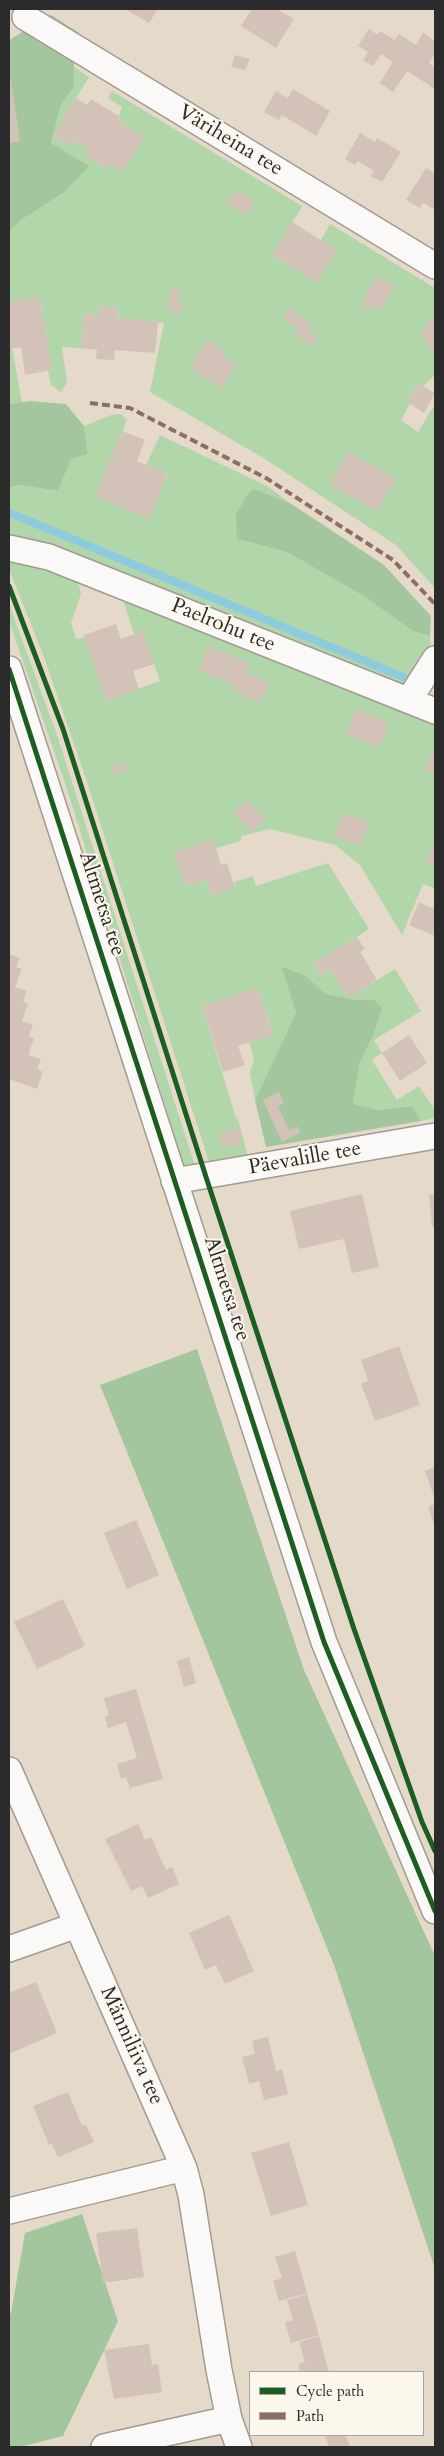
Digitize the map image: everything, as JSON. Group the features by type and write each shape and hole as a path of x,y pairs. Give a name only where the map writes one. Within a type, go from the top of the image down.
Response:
{"street":[{"name":"Väriheina tee","path":"21,16 435,266"},
{"name":"Paelrohu tee","path":"9,548 49,557 435,711"},
{"path":"409,700 435,659"},
{"name":"Altmetsa tee","path":"9,669 324,1642 435,1911"},
{"name":"Päevalille tee","path":"174,1181 435,1136"},
{"name":"Männiliiva tee","path":"9,1770 184,2168 192,2195 219,2370 229,2419 239,2447"},
{"path":"9,1949 77,1925"},
{"path":"9,2211 184,2168"},
{"path":"104,2447 229,2419"}],"green space":[{"path":"51,15 79,33 74,56 74,87 61,105 51,143 89,166 63,193 21,220 9,231 9,40"},
{"path":"74,67 89,77 53,136 61,105 74,87"},
{"path":"112,91 302,206 273,256 317,282 337,250 321,240 330,224 435,288 435,313 422,332 428,347 435,351 435,375 423,386 418,383 407,401 410,404 401,420 418,432 435,404 434,587 396,545 265,459 150,392 164,323 117,318 118,308 100,306 99,314 84,313 81,348 62,347 67,382 61,392 51,385 48,371 52,370 40,297 9,302 9,231 21,220 63,193 88,166 51,143 53,136 70,146 74,140 89,150 86,156 107,169 111,164 123,171 144,137 121,123 119,116 122,107 108,98"},
{"path":"12,348 22,402 9,404 9,349"},
{"path":"30,401 66,404 84,426 88,454 71,459 58,491 20,485 9,487 9,404"},
{"path":"121,414 127,420 96,496 149,518 167,474 146,465 160,435 267,486 290,503 251,488 237,539 287,552 365,597 413,631 430,636 430,654 406,686 9,539 9,487 20,485 58,491 71,459 88,454 84,426 111,415"},
{"path":"252,488 290,503 384,565 431,616 430,636 413,631 365,597 287,552 237,539 236,514"},
{"path":"9,559 76,575 81,594 71,623 76,639 85,637 106,700 160,681 154,664 134,634 121,594 435,723 435,746 426,770 435,774 435,889 423,884 402,935 360,865 335,845 270,829 241,836 241,841 216,848 213,840 174,852 185,886 207,880 212,895 235,888 234,882 253,876 256,886 328,863 369,929 314,964 321,976 331,970 348,998 395,969 421,1011 374,1040 382,1053 372,1060 397,1100 419,1086 435,1110 435,1118 421,1121 411,1106 378,1110 353,1104 360,1062 373,1036 374,1000 357,1000 326,994 306,976 281,966 296,1013 255,1100 250,1072 254,1059 249,1042 273,1034 258,988 202,1006 236,1118 238,1119 249,1161 211,1168 86,779 44,657 9,569"},
{"path":"9,604 57,735 195,1166 188,1168 183,1163 67,789 9,621"},
{"path":"281,966 306,976 326,994 357,1000 374,1000 382,1008 373,1036 360,1062 353,1104 378,1110 412,1106 421,1121 266,1147 255,1100 296,1013"},
{"path":"197,1349 304,1670 435,1956 435,2269 334,1965 100,1385"},
{"path":"82,2214 118,2321 63,2436 20,2447 9,2447 9,2315 11,2313 25,2233"}],"building":[{"path":"125,9 158,9 149,23"},
{"path":"252,9 277,9 294,19 276,48 241,26"},
{"path":"369,29 378,35 380,31 395,40 399,34 416,45 423,33 435,41 435,54 429,63 435,67 435,89 407,71 393,92 380,83 393,62 381,54 373,66 363,60 368,52 358,46"},
{"path":"235,55 250,59 245,70 231,67"},
{"path":"9,66 20,141 9,143"},
{"path":"293,89 330,111 316,136 282,115 279,120 264,112 276,91 288,98"},
{"path":"76,98 87,105 91,99 119,116 121,123 144,137 123,171 111,164 108,169 86,156 89,150 74,140 70,146 53,136"},
{"path":"360,133 375,142 377,138 401,152 382,182 371,176 374,171 358,161 355,165 345,159"},
{"path":"426,168 435,174 435,210 423,203 420,208 406,200"},
{"path":"236,190 255,201 246,215 227,204"},
{"path":"292,222 337,250 317,283 272,255"},
{"path":"376,277 394,286 381,310 374,306 369,312 361,306"},
{"path":"171,288 180,290 178,301 183,302 181,313 166,310"},
{"path":"40,297 52,370 25,375 21,347 9,349 9,302"},
{"path":"100,306 118,308 117,318 158,322 155,353 115,350 114,360 96,359 97,350 81,348 84,313 99,314"},
{"path":"289,308 312,325 308,331 317,337 312,346 294,334 298,328 283,319"},
{"path":"435,313 435,351 428,347 422,332"},
{"path":"207,340 225,351 222,356 236,365 222,388 190,368"},
{"path":"418,383 435,393 424,413 407,402"},
{"path":"122,431 145,440 137,461 167,474 149,519 95,496"},
{"path":"348,452 396,478 377,511 329,484"},
{"path":"116,624 121,639 143,631 154,664 133,671 139,689 106,700 84,635"},
{"path":"208,646 249,663 246,673 269,682 260,703 233,691 235,685 199,671"},
{"path":"356,709 389,723 379,748 346,734"},
{"path":"435,746 435,774 425,770"},
{"path":"126,763 128,770 113,774 111,767"},
{"path":"246,800 266,818 252,832 233,813"},
{"path":"344,813 369,823 360,846 334,835"},
{"path":"213,839 221,865 227,863 235,888 212,895 207,880 185,886 174,852"},
{"path":"435,840 435,866 426,862"},
{"path":"419,902 435,909 435,936 409,925"},
{"path":"357,937 365,949 360,952 377,980 348,998 331,970 321,976 314,963"},
{"path":"9,954 20,958 16,967 22,969 15,987 27,991 23,1002 28,1004 22,1021 33,1025 29,1036 34,1038 28,1055 41,1059 37,1069 43,1072 37,1089 9,1079"},
{"path":"258,988 273,1035 238,1046 245,1065 223,1072 202,1006"},
{"path":"409,1035 427,1063 400,1081 382,1053"},
{"path":"279,1092 284,1103 278,1106 289,1130 297,1126 300,1133 282,1142 263,1100"},
{"path":"238,1128 241,1144 222,1147 219,1132"},
{"path":"362,1194 379,1267 352,1273 344,1239 299,1249 290,1211"},
{"path":"435,1194 435,1227 432,1227 429,1195"},
{"path":"399,1346 420,1405 375,1421 361,1384 368,1381 361,1360"},
{"path":"435,1467 435,1500 425,1471"},
{"path":"435,1504 435,1527 428,1507"},
{"path":"136,1520 159,1575 127,1589 104,1533"},
{"path":"63,1599 85,1646 37,1669 14,1622"},
{"path":"189,1657 196,1683 184,1687 177,1661"},
{"path":"136,1689 163,1779 130,1788 126,1777 121,1779 117,1764 137,1758 126,1722 108,1728 105,1716 109,1715 104,1698"},
{"path":"138,1824 145,1840 151,1837 166,1870 172,1867 179,1884 148,1898 142,1886 131,1891 105,1839"},
{"path":"229,1915 254,1971 225,1984 216,1965 205,1970 189,1933"},
{"path":"36,1982 57,2033 9,2054 9,1993"},
{"path":"268,2037 276,2071 282,2069 288,2094 264,2100 259,2081 249,2084 242,2057 255,2054 252,2041"},
{"path":"68,2092 82,2126 86,2125 94,2142 58,2157 52,2144 49,2145 33,2106"},
{"path":"289,2142 308,2205 271,2216 251,2153"},
{"path":"137,2228 144,2277 103,2283 96,2233"},
{"path":"295,2251 307,2293 279,2301 273,2281 282,2278 275,2257"},
{"path":"307,2294 319,2335 291,2343 285,2322 293,2320 287,2300"},
{"path":"319,2336 329,2371 300,2371 298,2364 305,2362 299,2342"},
{"path":"149,2344 152,2365 158,2364 162,2392 114,2399 104,2350"},
{"path":"325,2436 346,2436 350,2447 329,2447"}],"waterway":[{"path":"10,513 408,679"}],"marked path":[{"path":"90,403 130,408 266,478 393,560 435,604"}],"cycle path":[{"path":"9,586 63,729 206,1177 354,1629 422,1822 435,1851"},
{"path":"9,669 324,1642 435,1911"}]}
